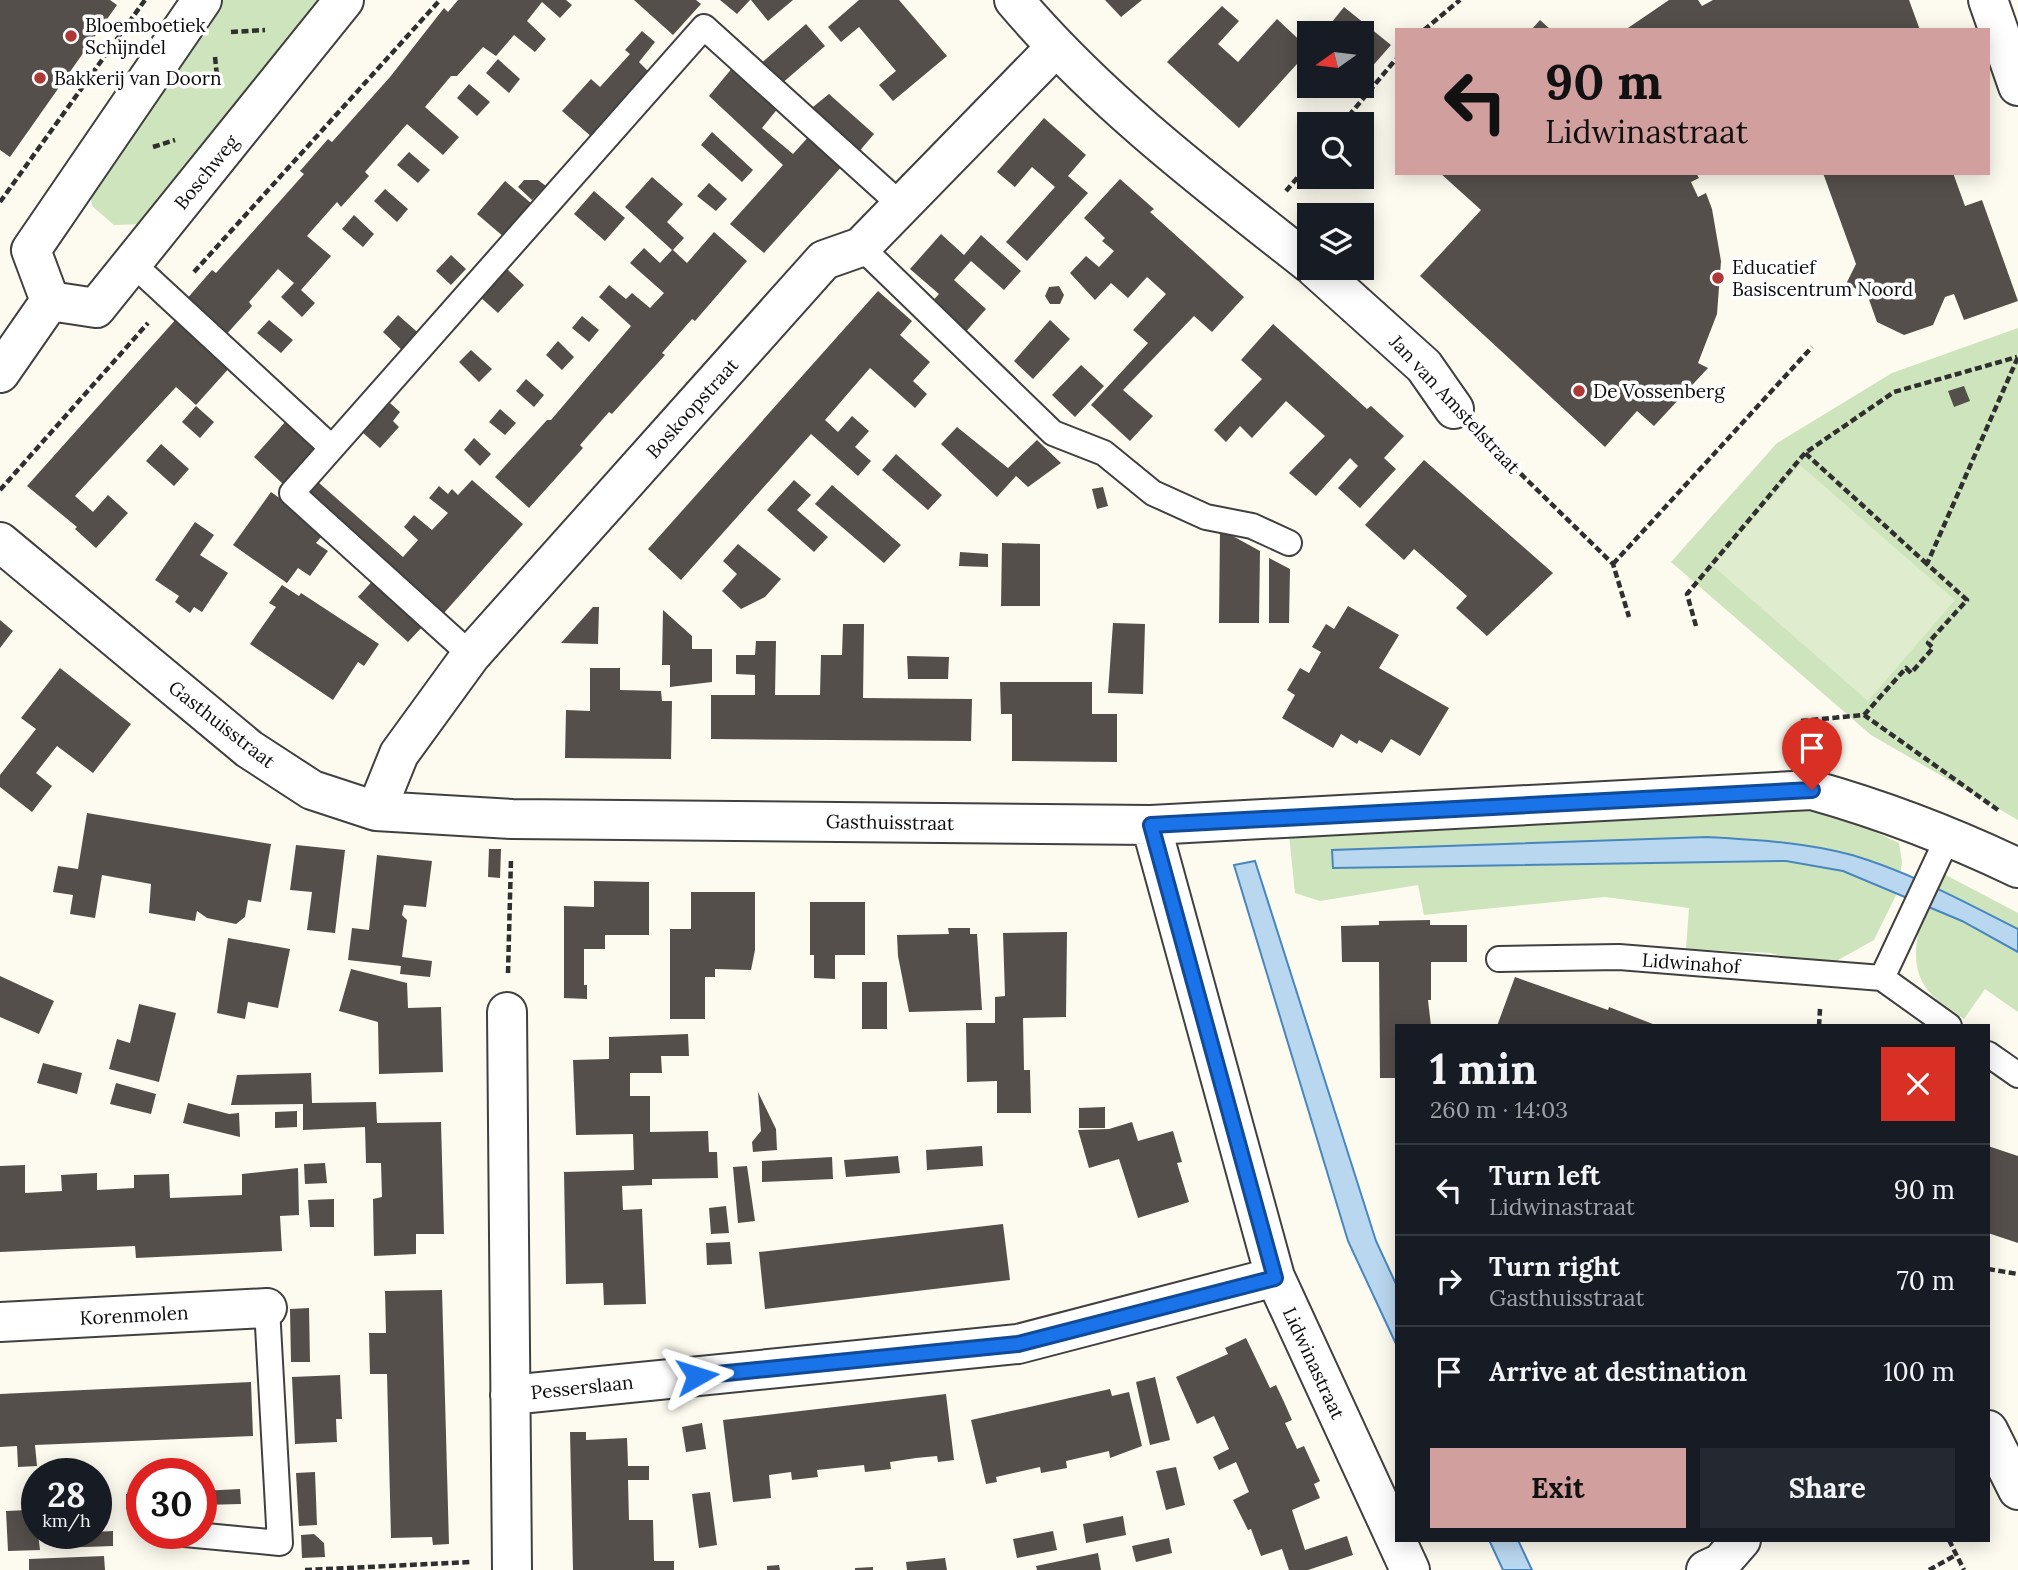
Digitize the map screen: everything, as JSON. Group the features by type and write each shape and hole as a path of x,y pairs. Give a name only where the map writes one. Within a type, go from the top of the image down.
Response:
{"street":[{"path":"0,373 50,301 31,250 202,0"},
{"path":"1014,0 1055,48 1151,137 1297,253"},
{"path":"1988,0 2018,86"},
{"name":"Boschweg","path":"50,301 96,308 333,13"},
{"name":"Boskoopstraat","path":"376,811 399,754 471,655 824,260 861,247 1055,48"},
{"name":"Jan van Amstelstraat","path":"1328,280 1424,366 1454,409"},
{"name":"Gasthuisstraat","path":"0,542 249,749 312,790 376,811 512,819 1151,825 1812,790 1867,805 1949,835"},
{"name":"Lidwinastraat","path":"1151,825 1275,1278 1395,1538"},
{"path":"1949,835 2018,868"},
{"name":"Pesserslaan","path":"507,1012 512,1565"},
{"name":"Pesserslaan","path":"510,1395 1018,1344 1275,1278"},
{"name":"Korenmolen","path":"0,1322 267,1308"},
{"path":"1990,1434 2018,1490"},
{"name":"Lidwinastraat","path":"1397,1542 1410,1570"},
{"path":"1706,1570 1721,1563 1739,1542"}],"lane":[{"path":"471,655 292,493 704,27 902,206"},
{"path":"861,247 1053,433 1104,453 1153,493 1206,517 1252,526 1289,543"},
{"path":"132,262 331,447"},
{"path":"1946,1024 1882,978 1949,835"},
{"name":"Lidwinahof","path":"1499,959 1619,957 1882,978"},
{"path":"1990,1055 2018,1075"},
{"path":"217,1537 280,1543 267,1308"}],"path":[{"path":"0,202 145,0"},
{"path":"0,490 440,0"},
{"path":"1426,28 1460,0"},
{"path":"224,33 333,13"},
{"path":"215,55 219,92"},
{"path":"1352,112 1395,60"},
{"path":"151,147 177,140"},
{"path":"1613,564 1812,347"},
{"path":"1696,626 1687,594 1805,453 1894,392 2018,357"},
{"path":"1927,564 2018,357"},
{"name":"Jan van Amstelstraat","path":"1454,409 1613,564 1629,617"},
{"path":"1805,453 1967,600 1928,643 1933,648 1911,673 1906,668 1864,715"},
{"path":"1801,721 1864,715 2007,816"},
{"path":"507,1012 512,819"},
{"path":"1990,1269 2018,1274"},
{"path":"1950,1542 1964,1570"},
{"path":"280,1543 299,1570 512,1565"},
{"path":"1928,1570 1956,1555"}],"green space":[{"path":"219,0 332,0 146,224 114,225 92,206 89,182"},
{"path":"2018,328 2018,820 1871,735 1671,562 1777,443 1892,373"},
{"path":"1800,465 1955,600 1868,701 1713,566"},
{"path":"1812,802 1899,843 1902,862 1898,891 1874,940 1831,964 1806,964 1771,953 1686,949 1689,908 1605,897 1424,915 1418,885 1320,901 1295,893 1289,835 1593,821 1727,803"},
{"path":"1942,873 2018,913 2018,1012 1985,989 1964,1019 1933,996 1923,982 1917,968 1918,936 1928,903"}],"water":[{"path":"1708,837 1798,844 1874,862 1936,888 2018,929 2018,952 1962,921 1843,871 1786,861 1333,868 1332,850"},
{"path":"1255,861 1376,1241 1395,1282 1395,1342 1348,1241 1234,865"},
{"path":"1490,1542 1519,1542 1532,1570 1503,1570"}],"building":[{"path":"0,0 110,0 117,5 10,157 0,150"},
{"path":"458,0 566,0 572,5 560,18 542,2 527,21 546,39 535,52 514,35 496,56 483,47 457,76 451,76 425,107 459,137 443,155 407,124 365,172 369,176 341,207 337,202 307,236 331,256 301,290 315,303 302,317 281,297 294,283 278,269 249,302 252,306 224,337 185,301 212,270 216,273 304,174 300,171 328,139 332,142 390,77 444,8 448,12"},
{"path":"634,0 696,0 701,4 673,35"},
{"path":"720,0 750,0 737,14"},
{"path":"751,0 793,0 768,21"},
{"path":"859,0 899,0 947,56 893,101 879,85 896,71 859,27 841,42 828,27"},
{"path":"1105,0 1142,0 1121,17"},
{"path":"1669,0 1698,0 1702,6 1713,0 1909,0 1919,28 1628,28"},
{"path":"1222,6 1239,21 1218,44 1238,62 1277,19 1297,38 1297,64 1239,128 1167,62"},
{"path":"1344,7 1361,21 1333,21"},
{"path":"1540,20 1549,28 1533,28"},
{"path":"806,24 825,46 780,85 758,66"},
{"path":"642,31 655,42 639,62 651,74 593,138 562,111 591,79 600,87 630,54 625,50"},
{"path":"1374,31 1391,45 1374,64"},
{"path":"498,59 520,79 509,93 486,73"},
{"path":"733,67 779,107 762,128 793,154 810,135 844,164 764,253 730,224 783,165 709,96"},
{"path":"469,84 490,102 477,116 457,98"},
{"path":"829,94 874,134 857,154 808,111"},
{"path":"1044,118 1086,155 1068,176 1088,193 1027,261 1006,242 1055,187 1032,167 1015,187 997,172"},
{"path":"712,132 753,170 742,182 701,145"},
{"path":"409,152 430,170 418,183 397,165"},
{"path":"1442,175 1697,175 1699,178 1691,182 1698,197 1706,193 1712,209 1721,261 1717,314 1698,363 1708,368 1654,426 1637,411 1605,447 1420,276 1481,210"},
{"path":"1824,175 1954,175 1965,206 1982,200 2018,301 1964,320 1954,294 1945,297 1933,325 1904,335 1877,322 1867,294 1846,284 1856,264"},
{"path":"652,177 683,204 667,222 684,238 673,250 687,263 714,232 747,261 695,321 692,319 662,353 665,355 612,414 609,412 580,445 583,448 529,508 495,477 547,420 551,420 631,326 599,297 609,285 626,299 632,293 650,308 664,293 630,263 644,248 660,263 672,250 625,207"},
{"path":"1120,179 1154,209 1150,212 1244,297 1212,332 1194,316 1123,390 1153,416 1130,441 1091,405 1148,343 1133,330 1166,294 1147,277 1128,298 1111,283 1095,300 1070,273 1086,256 1099,267 1114,251 1102,241 1105,238 1084,218"},
{"path":"524,180 538,180 546,186 532,200 518,187"},
{"path":"505,181 532,204 504,237 477,214"},
{"path":"709,183 727,199 716,211 697,196"},
{"path":"385,189 408,209 397,222 374,201"},
{"path":"594,191 625,218 605,241 574,214"},
{"path":"354,215 374,234 363,247 342,229"},
{"path":"941,234 964,255 981,235 1021,271 1004,290 971,261 954,280 986,309 963,335 929,305 939,294 910,269"},
{"path":"451,255 466,269 451,285 436,271"},
{"path":"507,269 524,285 498,313 480,297"},
{"path":"1059,286 1064,295 1060,304 1050,304 1045,296 1049,287"},
{"path":"878,291 912,321 900,335 930,362 913,381 927,394 915,408 870,368 825,420 838,432 852,416 869,431 855,447 871,461 858,476 811,434 681,580 648,549"},
{"path":"398,315 423,337 407,355 383,332"},
{"path":"582,316 599,330 589,342 572,328"},
{"path":"177,318 231,366 196,405 176,387 75,496 93,512 108,495 128,513 96,548 75,529 77,527 27,486"},
{"path":"269,320 293,340 281,353 257,333"},
{"path":"1050,320 1070,339 1033,379 1014,361"},
{"path":"1273,324 1367,409 1371,406 1404,436 1384,458 1396,469 1360,508 1338,488 1358,466 1350,458 1316,496 1289,473 1325,436 1286,401 1252,438 1240,426 1226,442 1214,430 1262,379 1241,360"},
{"path":"558,341 574,357 562,370 546,355"},
{"path":"471,350 492,369 479,382 459,362"},
{"path":"1081,365 1104,386 1075,417 1052,395"},
{"path":"526,379 544,395 534,407 516,391"},
{"path":"1964,386 1970,401 1954,407 1948,391"},
{"path":"390,403 400,412 393,421 399,427 380,448 362,432"},
{"path":"196,406 214,422 200,438 182,422"},
{"path":"500,409 516,423 505,435 489,422"},
{"path":"286,421 316,448 283,484 254,457"},
{"path":"957,427 1008,468 1037,440 1061,463 1028,487 1016,476 997,497 941,444"},
{"path":"474,438 491,454 480,466 464,450"},
{"path":"161,444 189,469 174,486 146,461"},
{"path":"896,454 942,495 928,510 882,470"},
{"path":"1424,460 1553,573 1487,636 1456,608 1467,596 1414,549 1404,560 1365,525"},
{"path":"472,480 523,524 444,613 307,494 318,482 403,557 418,540 404,527 414,515 432,530 448,513 429,498 439,486 448,494 452,489 458,495"},
{"path":"794,480 811,495 797,510 828,537 814,552 767,510"},
{"path":"832,485 901,545 884,563 815,504"},
{"path":"1103,487 1108,506 1097,509 1092,489"},
{"path":"271,492 326,531 316,543 328,551 310,576 298,568 287,583 233,545"},
{"path":"195,522 214,535 200,555 228,573 202,612 194,607 190,613 175,602 179,596 155,580"},
{"path":"1220,529 1260,551 1259,623 1219,623"},
{"path":"1002,543 1040,544 1040,606 1001,606"},
{"path":"738,544 781,579 765,597 741,609 722,591 737,574 723,561"},
{"path":"960,552 988,554 988,567 959,566"},
{"path":"1269,558 1290,569 1289,623 1269,623"},
{"path":"376,577 426,623 408,642 358,597"},
{"path":"282,585 299,596 301,593 379,644 364,666 358,662 333,700 250,644 276,607 269,603"},
{"path":"1348,606 1399,635 1379,668 1449,708 1420,756 1391,739 1382,753 1359,740 1357,744 1341,734 1333,748 1282,718 1295,695 1287,690 1300,668 1309,673 1321,652 1312,647 1326,624 1334,629"},
{"path":"593,607 599,607 598,644 561,643"},
{"path":"663,610 692,636 692,649 712,649 712,682 670,687 670,665 662,665"},
{"path":"0,620 13,631 0,648"},
{"path":"1113,623 1145,624 1143,694 1108,693"},
{"path":"843,624 864,624 863,698 972,699 971,741 711,739 711,695 755,695 755,675 736,674 736,655 755,655 756,641 776,641 775,695 820,695 821,655 842,655"},
{"path":"907,656 949,657 948,679 908,679"},
{"path":"60,668 131,724 93,773 57,746 36,773 52,786 32,812 0,787 0,775 36,729 21,718"},
{"path":"590,668 620,668 620,690 661,691 662,701 672,701 671,759 565,758 566,710 590,711"},
{"path":"1000,682 1092,682 1092,714 1117,714 1117,762 1012,761 1012,714 1001,714"},
{"path":"87,813 271,844 261,902 248,900 245,917 236,924 207,918 197,911 195,921 149,913 151,884 102,875 95,918 70,914 73,895 53,892 58,866 78,869"},
{"path":"296,845 345,850 335,933 307,930 312,892 290,890"},
{"path":"489,849 501,849 500,878 488,877"},
{"path":"377,855 432,861 426,907 404,905 402,915 407,920 402,957 432,961 430,977 400,974 401,966 348,960 352,928 369,930"},
{"path":"594,881 649,882 649,935 605,935 605,949 584,949 584,985 587,985 587,999 564,998 564,906 594,907"},
{"path":"691,892 755,892 755,950 751,970 715,969 715,977 705,977 705,1019 670,1019 670,929 691,929"},
{"path":"810,902 865,902 865,955 835,955 835,979 814,978 814,955 810,955"},
{"path":"1430,920 1430,925 1467,925 1467,962 1431,962 1431,1000 1428,1000 1431,1024 1395,1024 1395,1078 1380,1078 1379,962 1342,962 1341,926 1379,925 1379,921"},
{"path":"948,928 970,928 970,934 977,934 982,1010 909,1012 898,956 897,935 949,934"},
{"path":"1067,932 1066,1017 1023,1018 1024,1070 1030,1070 1031,1113 997,1113 997,1081 967,1082 966,1023 995,1023 995,997 1005,996 1003,933"},
{"path":"228,938 290,949 278,1008 248,1002 245,1019 217,1013"},
{"path":"351,969 407,983 408,1008 441,1007 443,1072 379,1074 378,1022 339,1011"},
{"path":"0,976 54,1001 39,1034 0,1017"},
{"path":"1515,977 1653,1024 1498,1024"},
{"path":"862,982 887,982 887,1029 862,1029"},
{"path":"139,1004 176,1013 159,1082 109,1069 117,1039 130,1043"},
{"path":"688,1034 689,1056 661,1056 662,1073 630,1073 630,1096 650,1096 650,1132 708,1131 709,1152 717,1152 718,1178 652,1179 652,1185 622,1186 623,1210 642,1209 646,1304 604,1305 603,1283 566,1284 564,1172 634,1170 633,1134 576,1135 573,1060 609,1059 609,1037"},
{"path":"43,1063 82,1073 77,1094 37,1083"},
{"path":"311,1073 312,1103 376,1102 377,1123 441,1122 444,1234 416,1234 416,1254 374,1256 373,1199 382,1197 381,1163 366,1163 365,1127 303,1130 303,1104 231,1105 237,1075"},
{"path":"116,1083 156,1094 151,1114 110,1104"},
{"path":"758,1092 776,1129 777,1150 753,1152 752,1142 761,1131"},
{"path":"188,1103 229,1114 239,1113 240,1137 183,1123"},
{"path":"1105,1107 1105,1128 1079,1128 1079,1108"},
{"path":"297,1111 297,1127 275,1128 275,1112"},
{"path":"1132,1122 1138,1141 1173,1131 1182,1162 1177,1163 1189,1202 1138,1218 1119,1159 1089,1168 1078,1130 1109,1129"},
{"path":"982,1146 983,1166 927,1170 926,1150"},
{"path":"1990,1147 2018,1156 2018,1243 1990,1234"},
{"path":"898,1156 900,1173 846,1177 844,1160"},
{"path":"832,1157 833,1179 762,1182 762,1161"},
{"path":"325,1163 327,1183 305,1184 304,1164"},
{"path":"25,1165 25,1193 62,1191 61,1175 97,1173 97,1190 134,1188 134,1175 169,1174 170,1198 242,1195 242,1174 298,1168 299,1215 280,1216 282,1251 136,1258 135,1246 0,1252 0,1166"},
{"path":"747,1166 755,1221 738,1223 733,1167"},
{"path":"334,1199 334,1227 310,1227 308,1200"},
{"path":"726,1206 729,1233 711,1234 709,1208"},
{"path":"1003,1224 1010,1280 765,1309 759,1252"},
{"path":"730,1242 732,1264 707,1265 706,1243"},
{"path":"442,1290 449,1544 433,1545 432,1537 391,1538 387,1374 370,1374 369,1333 386,1333 385,1291"},
{"path":"309,1308 310,1362 291,1362 290,1309"},
{"path":"1246,1338 1270,1388 1276,1385 1284,1402 1292,1420 1285,1423 1297,1449 1304,1446 1320,1481 1314,1484 1320,1498 1292,1510 1305,1550 1347,1536 1353,1555 1308,1570 1289,1570 1282,1549 1261,1556 1251,1529 1248,1530 1233,1500 1249,1492 1236,1462 1219,1470 1213,1457 1229,1449 1214,1416 1197,1424 1176,1377 1228,1354 1225,1348"},
{"path":"340,1375 342,1419 336,1419 337,1442 295,1444 292,1377"},
{"path":"1155,1377 1170,1440 1150,1445 1136,1382"},
{"path":"251,1382 253,1436 35,1445 36,1458 21,1458 21,1467 18,1467 17,1446 0,1447 0,1394"},
{"path":"1110,1389 1112,1396 1129,1392 1142,1446 1110,1458 1109,1451 1066,1461 1067,1468 1041,1473 1040,1467 996,1477 997,1482 986,1484 971,1420"},
{"path":"946,1394 954,1460 938,1462 937,1456 916,1458 890,1462 891,1469 865,1472 864,1465 817,1470 818,1477 792,1480 791,1472 769,1475 771,1498 733,1502 723,1420"},
{"path":"702,1423 706,1449 686,1452 682,1427"},
{"path":"570,1432 586,1432 586,1440 627,1438 628,1466 649,1466 649,1480 628,1480 629,1520 653,1520 654,1561 674,1561 674,1570 573,1570"},
{"path":"1176,1467 1185,1505 1166,1510 1156,1471"},
{"path":"315,1472 317,1525 299,1526 296,1473"},
{"path":"240,1489 241,1504 217,1505 217,1490"},
{"path":"710,1492 717,1545 699,1548 692,1494"},
{"path":"21,1510 21,1549 40,1550 8,1551 6,1511"},
{"path":"1123,1516 1126,1535 1086,1543 1083,1524"},
{"path":"1053,1531 1057,1550 1017,1558 1013,1539"},
{"path":"314,1534 324,1543 325,1557 302,1558 301,1535"},
{"path":"1169,1538 1172,1553 1136,1562 1132,1546"},
{"path":"1098,1553 1101,1570 1037,1570 1036,1566"},
{"path":"104,1556 105,1570 29,1570 29,1559"},
{"path":"945,1558 947,1570 907,1570 906,1562"},
{"path":"779,1565 780,1570 767,1570 767,1566"},
{"path":"873,1567 873,1570 855,1570 855,1568"}],"place":[{"name":"Bloemboetiek Schijndel","path":"71,36"},
{"name":"Bakkerij van Doorn","path":"40,78"},
{"name":"Educatief Basiscentrum Noord","path":"1718,278"},
{"name":"De Vossenberg","path":"1579,391"}],"route":[{"path":"697,1376 1018,1344 1275,1278 1151,825 1812,790"}]}
